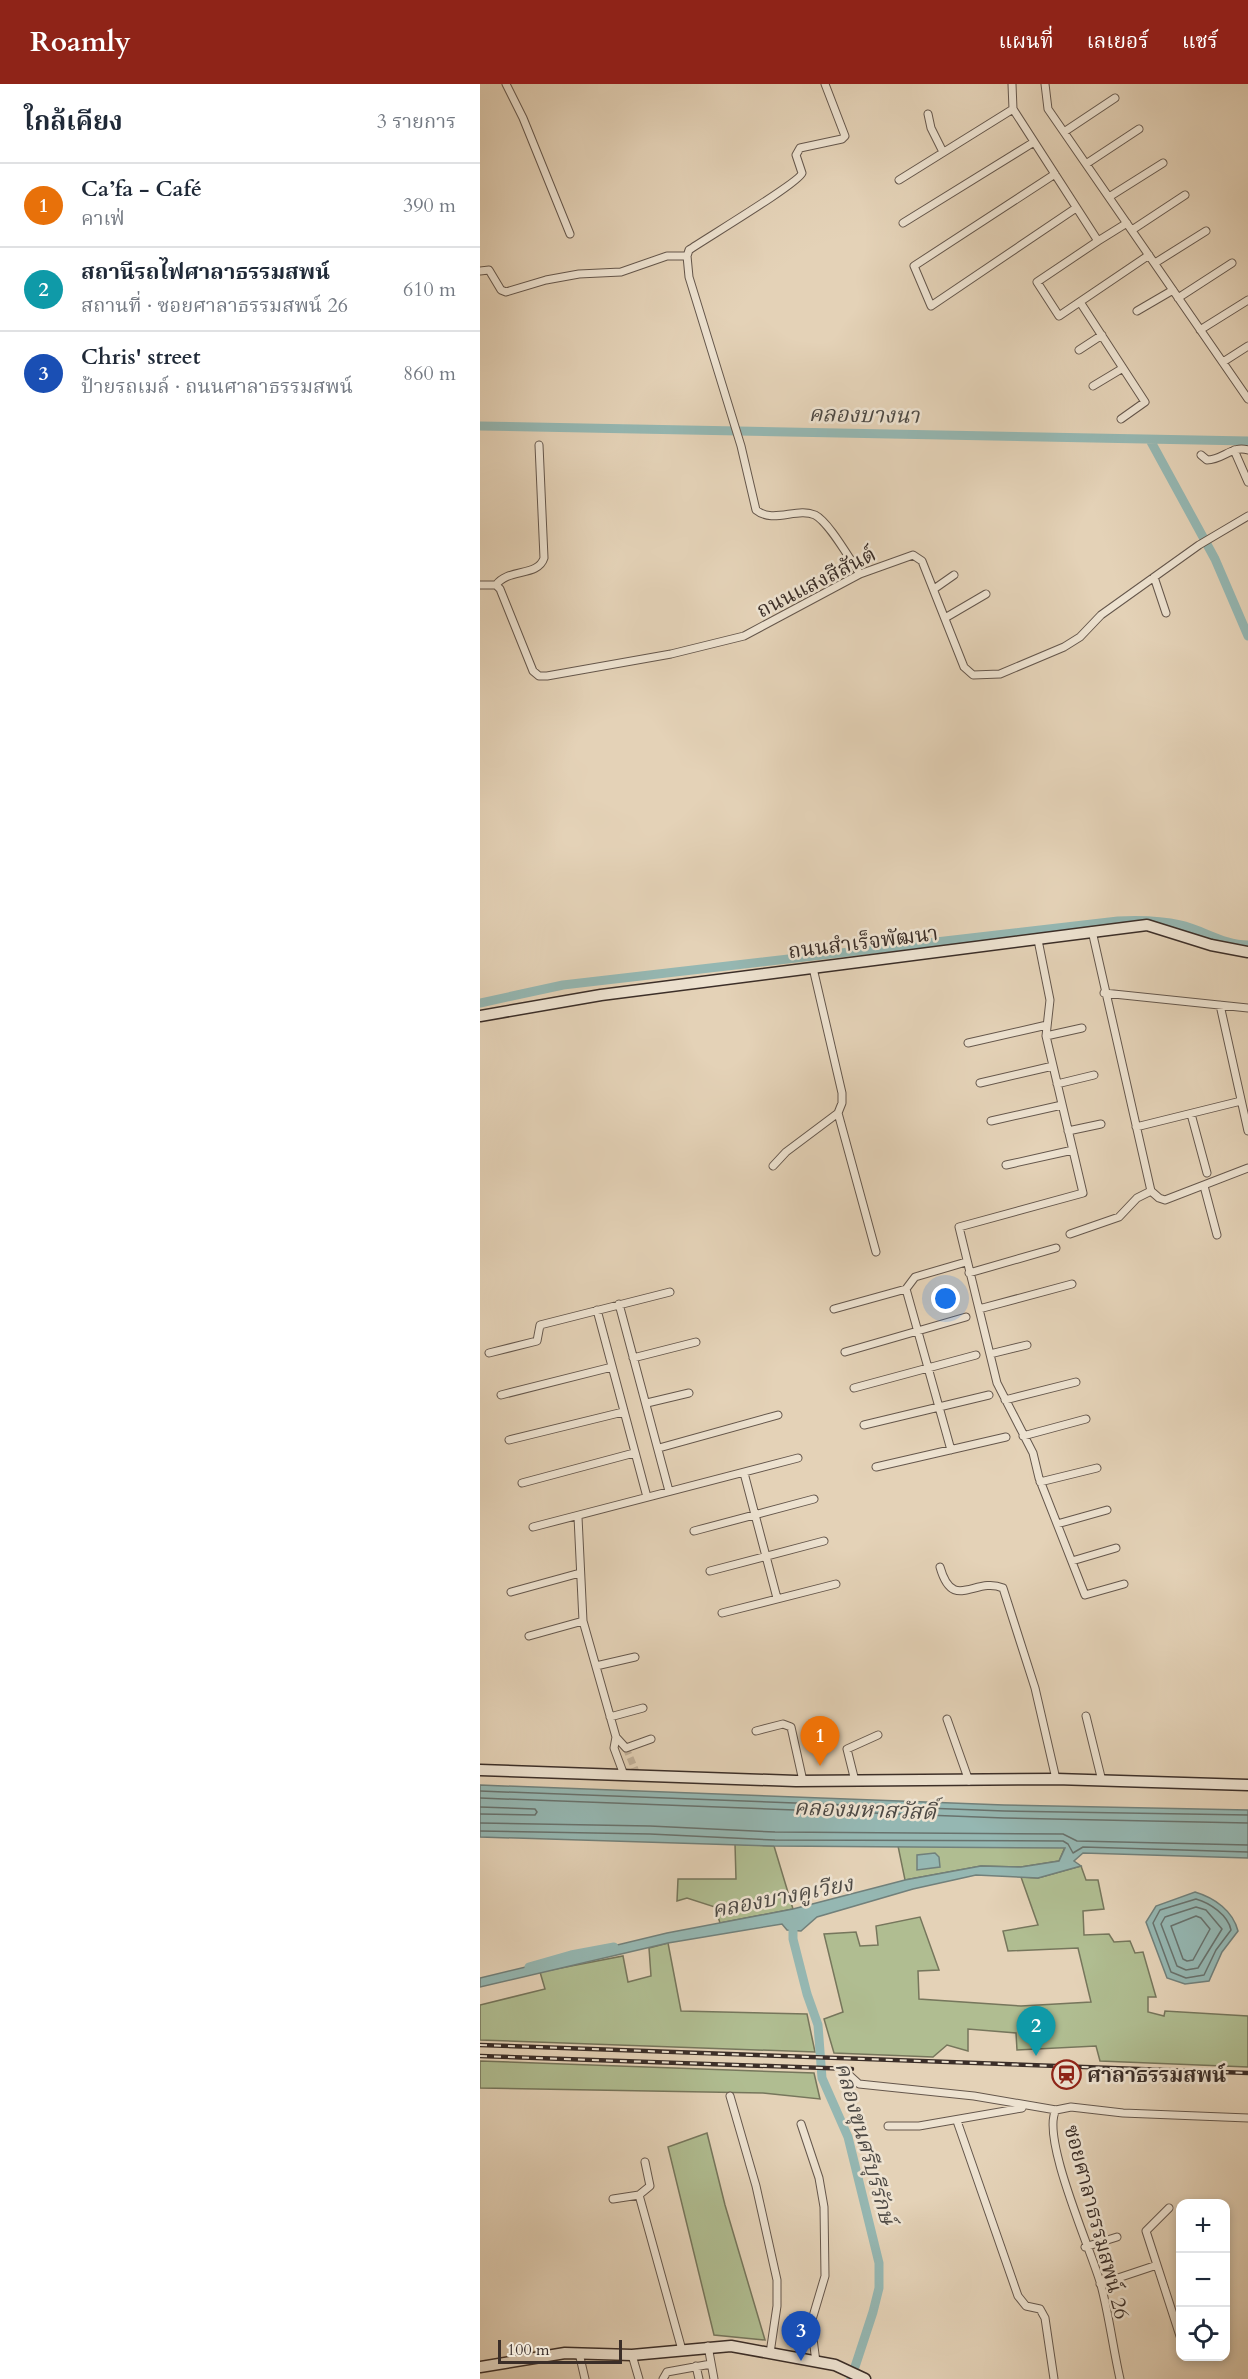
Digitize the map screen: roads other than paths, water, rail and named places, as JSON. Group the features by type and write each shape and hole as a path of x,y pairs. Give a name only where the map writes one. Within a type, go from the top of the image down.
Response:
{"street":[{"path":"506,84 523,118 570,234"},
{"path":"825,84 845,135 842,139 800,148 796,155 801,177 689,250 687,256 689,277 741,446 756,510 770,516 805,513 819,518 860,574"},
{"path":"1012,84 1013,109 1098,241"},
{"path":"1045,84 1048,109 1247,397"},
{"path":"1064,132 1115,98"},
{"path":"899,180 1013,109"},
{"path":"928,114 931,128 943,152"},
{"path":"1086,164 1139,129"},
{"path":"903,223 1034,142"},
{"path":"1109,197 1163,162"},
{"path":"1055,174 914,266 931,306 1076,208"},
{"path":"1132,230 1185,195"},
{"path":"1127,222 1036,282 1059,316 1149,255"},
{"path":"1155,263 1206,231"},
{"path":"480,271 492,272 501,290 506,292 546,280 579,274 621,272 667,256 687,256"},
{"path":"1178,298 1232,263"},
{"path":"1137,311 1173,290"},
{"path":"1200,330 1248,300"},
{"path":"1080,302 1145,402 1121,419"},
{"path":"1079,350 1102,335"},
{"path":"1223,362 1248,346"},
{"path":"1094,386 1123,368"},
{"path":"480,585 496,585 504,576 537,568 544,558 538,445"},
{"path":"1201,455 1207,460 1219,459 1234,450 1248,450"},
{"path":"1234,450 1248,482"},
{"name":"ถนนแสงสีสันต์","path":"496,585 533,671 542,677 671,654 744,636 860,574 913,555 922,561 964,667 972,675 1000,674 1080,637 1101,615 1199,545 1248,516"},
{"path":"934,589 954,575"},
{"path":"1154,577 1166,613"},
{"path":"945,618 986,594"},
{"name":"ถนนสำเร็จพัฒนา","path":"480,1016 601,995 1147,925 1211,945 1248,952"},
{"path":"1092,931 1104,993 1151,1191 1165,1200 1248,1168"},
{"path":"1038,940 1050,1000 1046,1036 1083,1193 958,1227 997,1383 1033,1453 1040,1482 1085,1595 1124,1584"},
{"path":"773,1166 786,1152 838,1113 842,1103 842,1093 813,968"},
{"path":"1104,993 1248,1008"},
{"path":"1220,1005 1248,1131"},
{"path":"968,1043 1047,1025"},
{"path":"1046,1036 1082,1028"},
{"path":"980,1083 1053,1066"},
{"path":"1057,1084 1094,1075"},
{"path":"1136,1127 1241,1101"},
{"path":"992,1121 1062,1105"},
{"path":"838,1113 876,1252"},
{"path":"1191,1113 1207,1173"},
{"path":"1068,1131 1101,1124"},
{"path":"1006,1165 1073,1150"},
{"path":"1204,1186 1217,1235"},
{"path":"1070,1234 1119,1217 1137,1198 1151,1191"},
{"path":"969,1273 1056,1248"},
{"path":"834,1309 906,1289 915,1277 966,1262"},
{"path":"979,1309 1072,1284"},
{"path":"906,1289 951,1450"},
{"path":"489,1353 537,1341 540,1325 670,1292"},
{"path":"619,1304 669,1491"},
{"path":"597,1310 647,1497"},
{"path":"845,1352 966,1317"},
{"path":"633,1358 696,1342"},
{"path":"990,1354 1027,1345"},
{"path":"854,1388 976,1355"},
{"path":"501,1395 612,1366"},
{"path":"1005,1400 1076,1382"},
{"path":"646,1403 689,1393"},
{"path":"864,1425 989,1395"},
{"path":"509,1440 623,1412"},
{"path":"659,1448 778,1415"},
{"path":"1023,1436 1086,1419"},
{"path":"876,1467 1006,1437"},
{"path":"522,1483 634,1453"},
{"path":"533,1527 579,1517 798,1458"},
{"path":"1040,1482 1097,1468"},
{"path":"744,1473 777,1598"},
{"path":"694,1531 814,1499"},
{"path":"1057,1524 1107,1510"},
{"path":"579,1517 584,1621 616,1737 626,1748 651,1739"},
{"path":"710,1571 824,1541"},
{"path":"1071,1561 1116,1548"},
{"path":"940,1567 945,1584 950,1588 966,1590 993,1586 1003,1588 1035,1688 1056,1779"},
{"path":"511,1592 580,1573"},
{"path":"722,1613 836,1584"},
{"path":"529,1636 584,1621"},
{"path":"596,1666 635,1657"},
{"path":"610,1717 643,1708"},
{"path":"1086,1716 1102,1780"},
{"path":"947,1719 969,1780"},
{"path":"756,1731 783,1724 791,1727 803,1780"},
{"path":"855,1780 847,1749 878,1735"},
{"path":"616,1737 614,1748 624,1775"},
{"path":"480,1770 803,1780 1056,1779 1248,1785"},
{"path":"848,2074 859,2084 974,2097 1027,2107 1056,2110 1071,2107 1123,2113 1248,2118"},
{"path":"730,2096 761,2205 777,2280 778,2300 770,2353"},
{"path":"888,2126 919,2126 957,2121 1027,2107"},
{"name":"ซอยศาลาธรรมสพน์ 26","path":"1056,2110 1052,2127 1085,2247 1100,2284 1120,2379"},
{"path":"957,2121 1021,2303 1040,2309 1045,2318 1054,2379"},
{"path":"801,2124 821,2185 824,2207 825,2276 811,2324 816,2362"},
{"path":"613,2199 639,2195 650,2186 645,2162"},
{"path":"639,2195 682,2350"},
{"path":"1169,2208 1146,2231 1176,2324"},
{"path":"1085,2247 1117,2237"},
{"path":"1100,2284 1157,2265"},
{"path":"708,2346 714,2379"},
{"path":"480,2367 551,2354 632,2355 708,2346 731,2346 835,2365 865,2379"},
{"path":"579,2354 585,2379"},
{"path":"632,2355 639,2379"},
{"path":"663,2379 667,2372 711,2364"},
{"path":"696,2366 699,2379"},
{"path":"677,2369 679,2379"}],"water":[{"name":"คลองมหาสวัสดิ์","path":"480,1785 1004,1805 1248,1810 1248,1858 1083,1853 1074,1861 1081,1866 1038,1878 976,1875 913,1889 817,1917 801,1931 787,1930 782,1924 668,1943 480,1987 480,1978 667,1933 793,1909 905,1880 981,1866 1021,1867 1059,1861 1065,1848 774,1846 480,1837"},
{"path":"935,1853 939,1857 940,1867 917,1870 917,1855"},
{"path":"1195,1892 1222,1906 1232,1917 1238,1931 1222,1952 1209,1981 1185,1984 1167,1978 1146,1922 1156,1906"}],"waterway":[{"name":"คลองบางนา","path":"480,426 1248,441"},
{"path":"1150,440 1215,559 1248,636"},
{"path":"480,1003 563,985 1118,921 1172,923 1230,943 1248,945"},
{"name":"คลองขุนศรีบุรีรักษ์","path":"793,1920 793,1939 807,1994 818,2025 822,2078 848,2137 879,2263 879,2288 851,2379"},
{"name":"คลองบางคูเวียง","path":"529,1967 571,1955 614,1947"}],"tunnel":[{"path":"626,1748 637,1774"}],"railway":[{"path":"480,2045 1248,2073"},
{"path":"480,2056 852,2069"}],"place":[{"name":"Ca’fa - Café","path":"820,1766"},
{"name":"สถานีรถไฟศาลาธรรมสพน์","path":"1036,2056"},
{"name":"ศาลาธรรมสพน์","path":"1066,2075"},
{"name":"Chris' street","path":"801,2361"}]}
